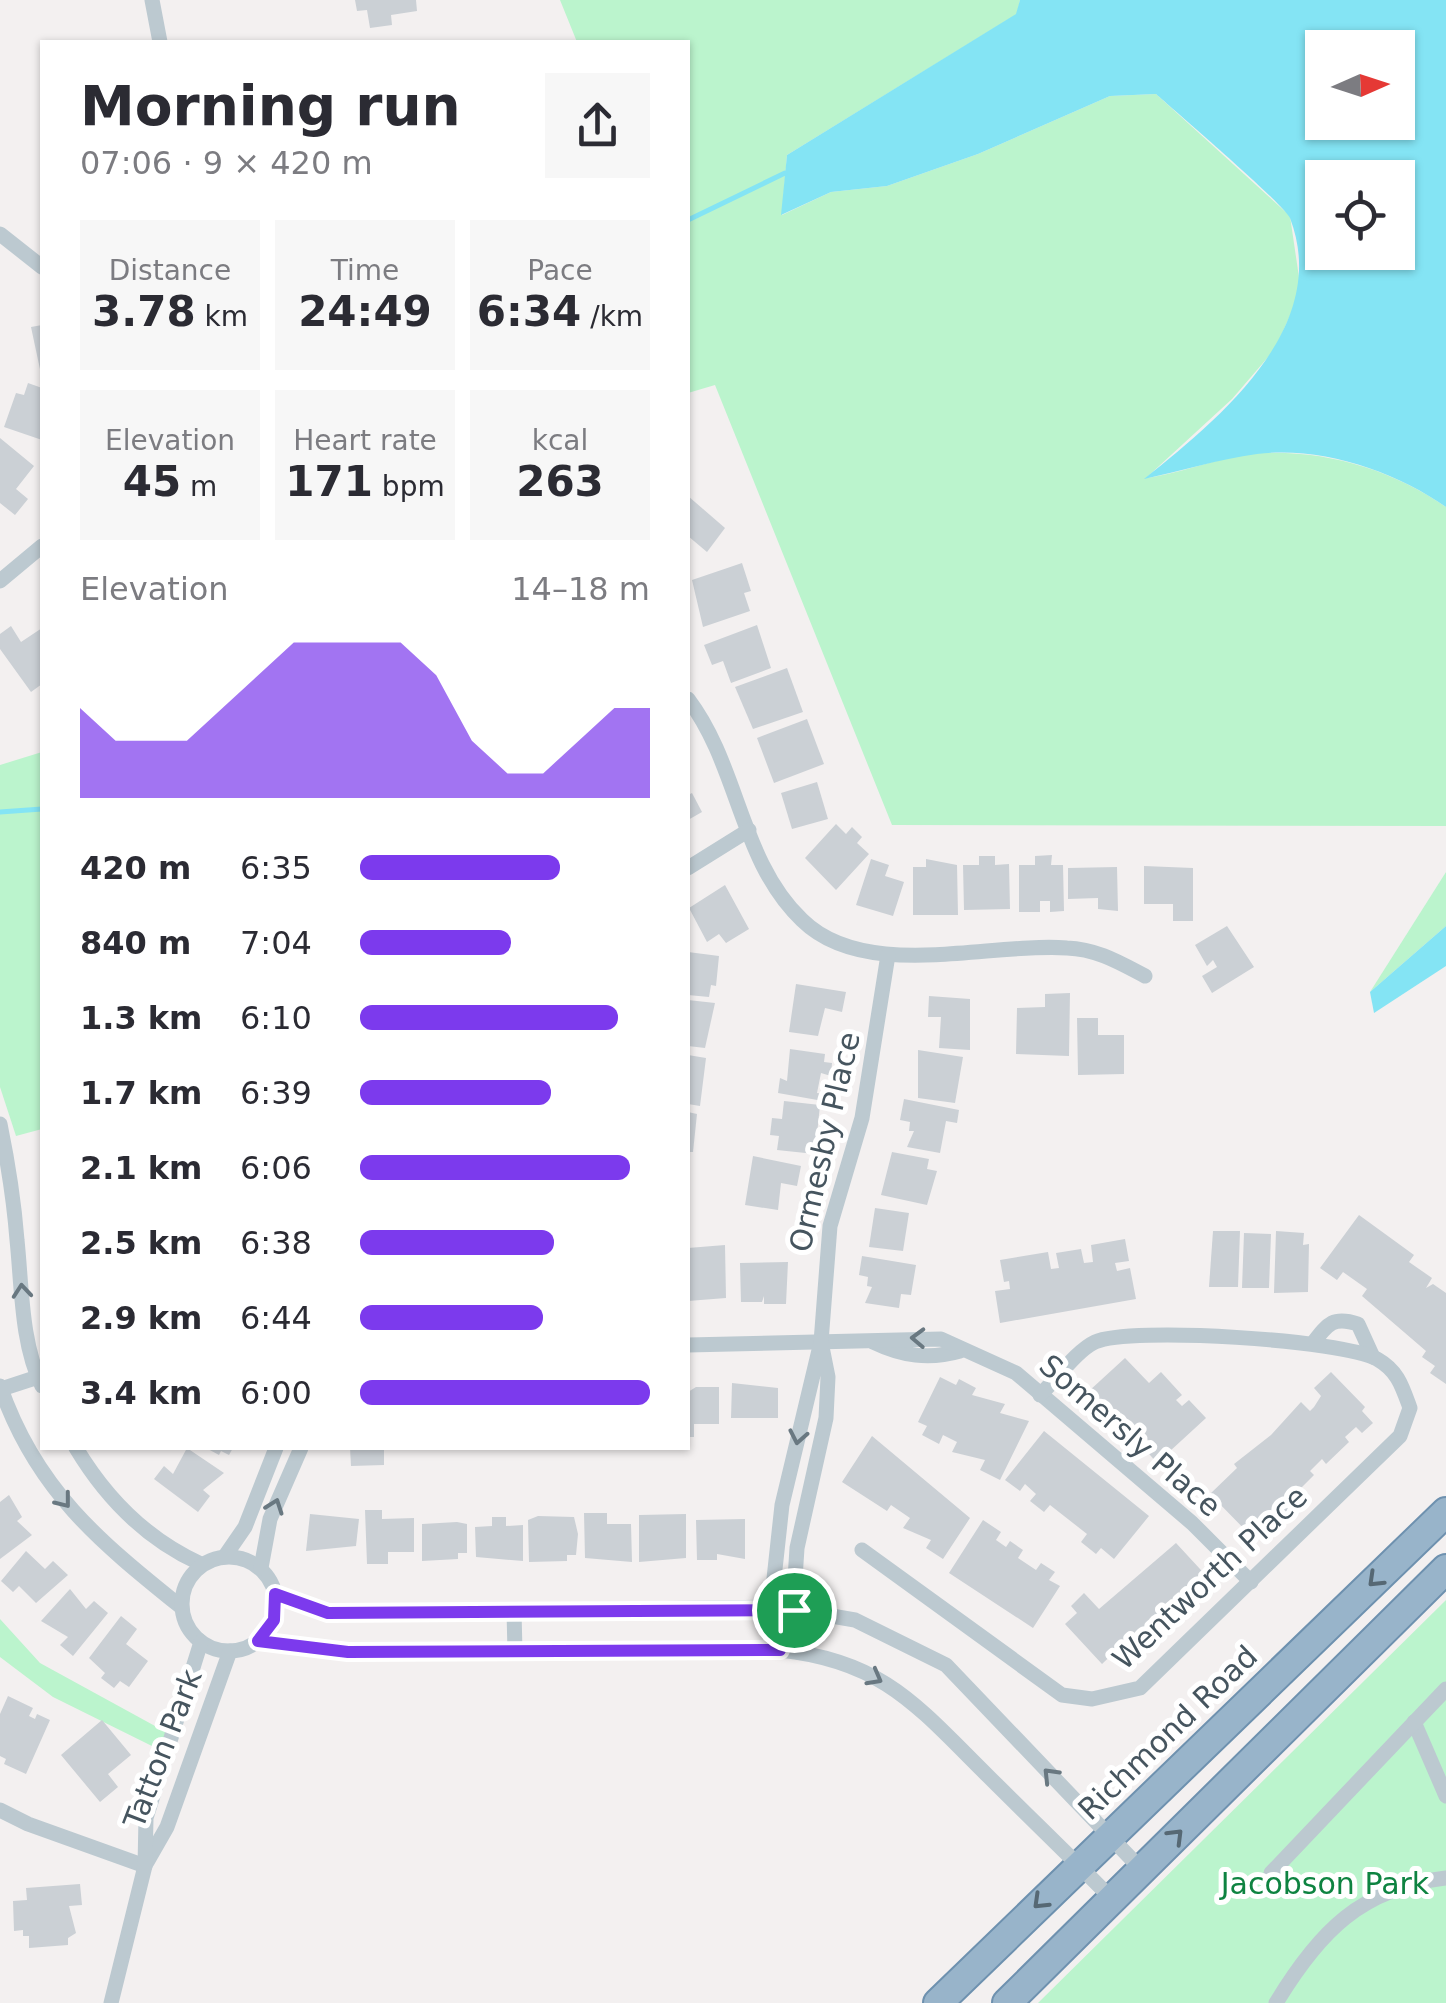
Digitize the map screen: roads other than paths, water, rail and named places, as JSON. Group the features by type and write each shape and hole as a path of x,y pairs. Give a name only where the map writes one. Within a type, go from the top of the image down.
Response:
{"highway":[{"name":"Richmond Road","path":"938,2003 1446,1512"},
{"path":"1007,2003 1446,1569"}],"street":[{"path":"152,0 160,40"},
{"path":"0,234 40,265"},
{"path":"0,580 40,548"},
{"path":"690,702 718,747 761,863 803,922 844,943 888,955 909,958 1067,948 1100,953 1145,976"},
{"path":"690,867 749,830"},
{"name":"Ormesby Place","path":"780,1650 771,1606 782,1505 822,1342 830,1226 862,1118 888,955"},
{"path":"0,1124 24,1315 40,1381 0,1387 28,1449 78,1519 105,1548 181,1607 190,1576 201,1564 224,1556 238,1557 261,1568 275,1594 274,1620 258,1641"},
{"name":"Wentworth Place","path":"862,1550 1062,1695 1092,1699 1140,1688 1400,1436 1410,1408 1397,1373 1374,1357 1358,1324 1340,1318 1328,1322 1314,1343"},
{"path":"1040,1395 1094,1342 1131,1334 1314,1343 1374,1357"},
{"name":"Ormesby Place","path":"780,1650 794,1610 797,1548 826,1418 828,1376 822,1342"},
{"name":"Somersly Place","path":"690,1345 873,1342 917,1356 940,1357 960,1351 1016,1373 1192,1523 1251,1582"},
{"path":"78,1450 124,1511 169,1550 201,1564"},
{"path":"224,1556 245,1527 275,1450"},
{"path":"261,1568 270,1519 299,1450"},
{"path":"275,1594 328,1613 771,1606 855,1620 946,1665 1142,1870"},
{"name":"Tatton Park","path":"181,1607 191,1632 200,1642 230,1652 258,1641"},
{"path":"514,1611 515,1652"},
{"path":"258,1641 348,1652 780,1650 824,1655 869,1673 912,1700 1113,1900"},
{"name":"Tatton Park","path":"112,2003 144,1866 146,1818 200,1642"},
{"name":"Tatton Park","path":"144,1866 167,1826 230,1652"},
{"path":"1271,1873 1446,1689"},
{"path":"1414,1722 1446,1796"},
{"path":"166,1756 188,1762"},
{"path":"0,1810 144,1866"},
{"path":"1276,2003 1322,1936 1367,1900 1407,1883 1446,1878"}],"water":[{"path":"1020,0 1446,0 1446,507 1381,472 1306,454 1243,456 1144,479 1204,428 1261,367 1282,333 1295,296 1299,258 1290,218 1283,209 1156,94 1110,96 978,154 887,186 831,192 781,215 787,155 1016,14"},
{"path":"1446,926 1446,966 1374,1013 1370,992"}],"waterway":[{"path":"690,219 785,173"},
{"path":"0,812 40,809"}],"park label":[{"name":"Jacobson Park","path":"1325,1884"}]}
